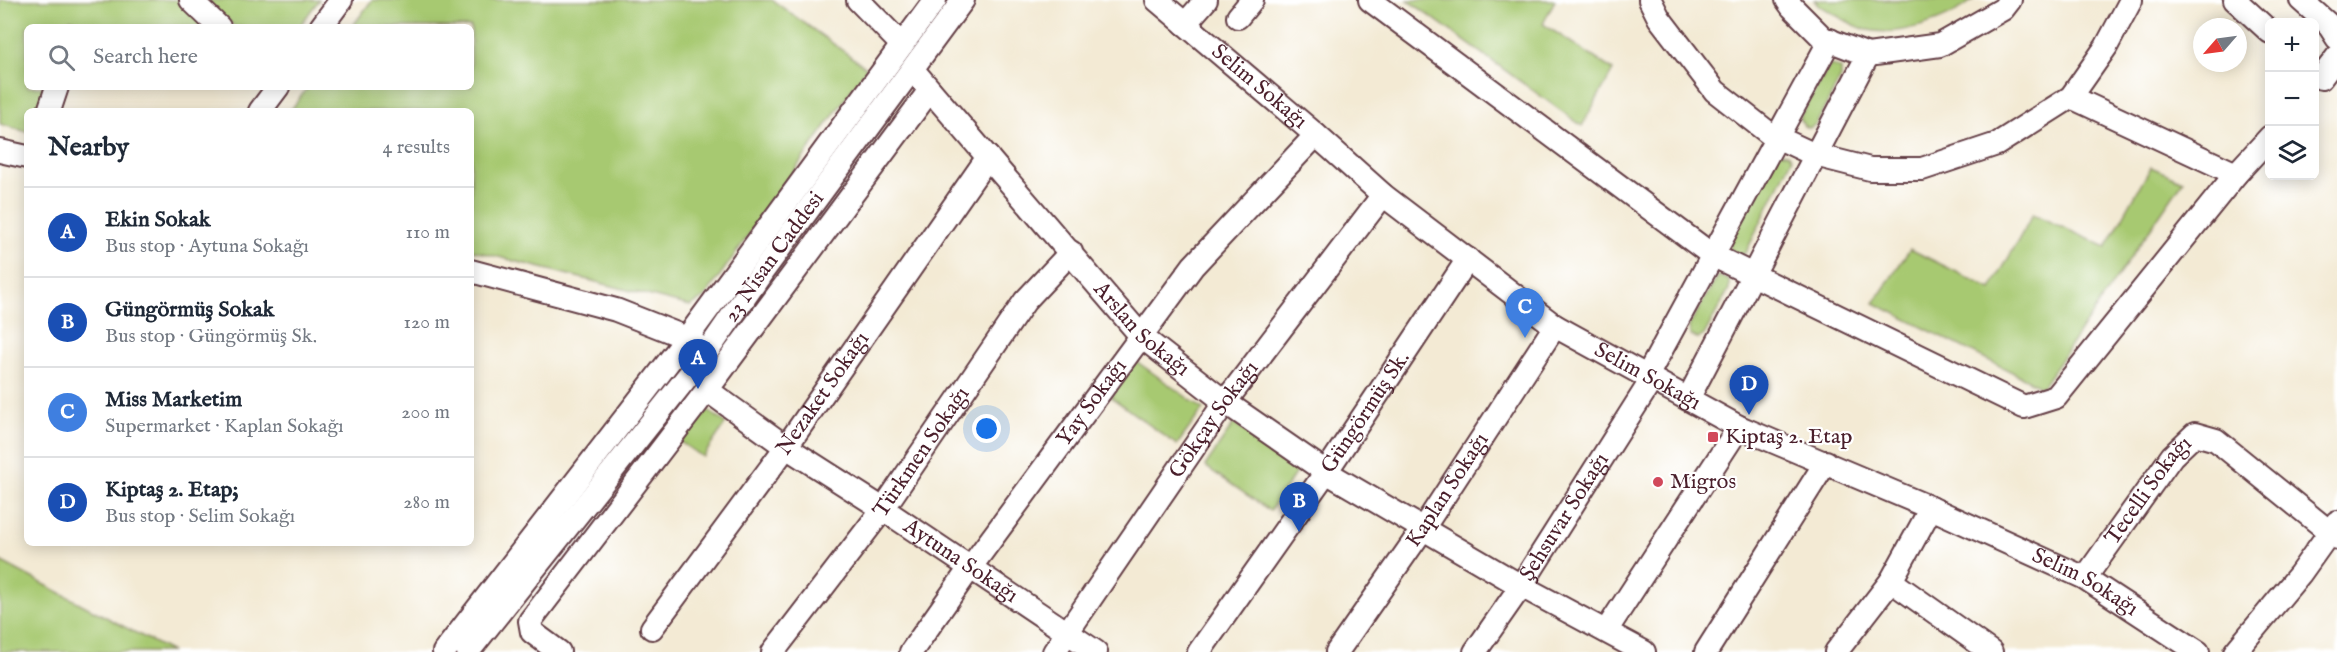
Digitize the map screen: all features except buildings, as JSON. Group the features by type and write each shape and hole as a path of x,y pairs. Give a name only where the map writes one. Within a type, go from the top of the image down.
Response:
{"street":[{"path":"191,0 216,24"},
{"path":"323,24 341,0"},
{"path":"858,0 902,45"},
{"name":"23 Nisan Caddesi","path":"444,652 687,338 935,0"},
{"name":"23 Nisan Caddesi","path":"468,652 707,352 763,271 963,0"},
{"name":"Selim Sokağı","path":"1157,0 1383,195 1555,326 1739,427 1826,462 2085,578 2190,650"},
{"path":"1185,24 1206,0"},
{"path":"1370,0 1713,255 2024,407 2056,398 2236,174 2265,142"},
{"path":"1650,0 1659,18 1715,92 1770,134 1815,155 1870,169 1922,169 1997,144 2071,97 2106,47 2131,0"},
{"path":"1787,0 1822,38 1868,55 1940,45 2003,9 2010,0"},
{"path":"2235,0 2265,27"},
{"path":"2301,0 2328,24 2337,38"},
{"name":"Şehsuvar Sokağı","path":"1485,648 1649,379 1713,255 1830,40"},
{"path":"1688,399 1868,55"},
{"path":"2319,77 2337,57"},
{"name":"Arslan Sokağı","path":"913,70 1142,337 1225,402 1326,472 1422,530 1644,652"},
{"path":"50,108 56,90"},
{"path":"560,652 532,632 530,621 707,390 930,90"},
{"path":"2071,97 2236,174"},
{"name":"Yay Sokağı","path":"911,652 970,568 1193,266 1316,135"},
{"path":"0,151 24,156"},
{"name":"Nezaket Sokağı","path":"652,628 786,447 988,157"},
{"name":"Gökçay Sokağı","path":"1054,652 1225,402 1383,195"},
{"name":"Türkmen Sokağı","path":"772,652 883,509 1025,301 1071,252"},
{"name":"Güngörmüş Sk.","path":"1199,652 1326,472 1468,259"},
{"path":"474,272 616,310 687,338 707,352"},
{"name":"Kaplan Sokağı","path":"1337,652 1422,530 1555,326"},
{"name":"Aytuna Sokağı","path":"707,390 786,447 1096,652"},
{"path":"1606,631 1739,427"},
{"name":"Tecelli Sokağı","path":"2085,578 2172,456 2195,434 2216,440 2335,530"},
{"path":"1706,652 1826,462"},
{"path":"1836,652 1891,581 1931,508"},
{"path":"2235,652 2335,530"},
{"path":"1891,581 1991,652"}],"green space":[{"path":"0,0 183,0 208,24 86,24 70,19 68,24 24,24 24,90 45,90 39,108 24,108 24,131 0,124"},
{"path":"207,0 319,0 301,24 232,24"},
{"path":"372,0 772,0 867,68 704,298 690,306 474,251 474,108 292,108 306,90 474,90 474,24 354,24"},
{"path":"1408,0 1555,0 1543,24 1613,70 1582,126"},
{"path":"1814,0 1973,0 1951,14 1923,25 1880,32 1856,26 1818,5"},
{"path":"1830,65 1841,69 1841,77 1816,124 1810,128 1804,126 1799,118"},
{"path":"1778,151 1789,154 1792,159 1746,252 1740,256 1730,249 1730,242"},
{"path":"2151,167 2183,181 2042,387 1874,303 1910,249 1991,289 2033,214 2106,247"},
{"path":"1718,276 1729,280 1729,289 1704,335 1698,339 1690,335 1689,326"},
{"path":"1136,361 1203,409 1177,445 1111,397"},
{"path":"704,408 726,423 703,457 680,442"},
{"path":"1234,423 1299,468 1270,511 1205,466"},
{"path":"0,561 4,563 172,652 0,652"}],"place":[{"name":"Miss Marketim","path":"1525,338"},
{"name":"Ekin Sokak","path":"698,389"},
{"name":"Kiptaş 2. Etap;","path":"1749,415"},
{"name":"Kiptaş 2. Etap","path":"1713,437"},
{"name":"Migros","path":"1658,482"},
{"name":"Güngörmüş Sokak","path":"1299,532"}]}
